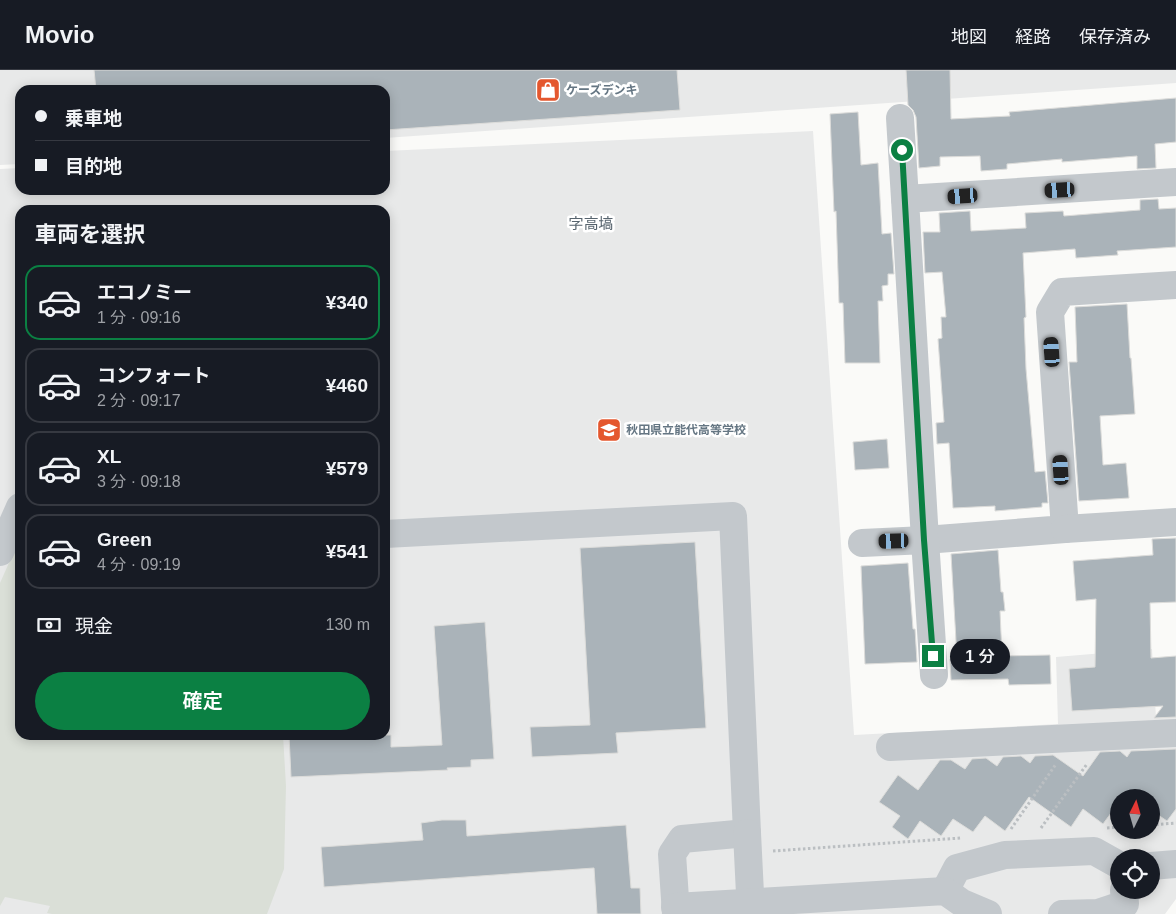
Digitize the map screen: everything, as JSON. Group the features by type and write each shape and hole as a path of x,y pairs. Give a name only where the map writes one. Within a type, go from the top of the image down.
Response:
{"street":[{"path":"900,118 924,540 934,675"},
{"path":"905,199 1176,182"},
{"path":"1065,529 1050,312 1062,292 1176,285"},
{"path":"390,534 733,516 751,908"},
{"path":"0,552 15,518"},
{"path":"862,542 924,540 1176,522"},
{"path":"890,748 1176,733"},
{"path":"748,843 682,839 672,854 676,910 751,908 944,891 962,903 988,914"},
{"path":"944,891 957,868 1004,855 1094,851 1110,860"},
{"path":"1160,865 1176,864"},
{"path":"1062,914 1098,913 1124,904 1124,899"}],"path":[{"path":"1047,832 1038,832 1107,736"},
{"path":"1007,835 1075,737"},
{"path":"1160,824 1176,823"},
{"path":"1101,828 1110,828"},
{"path":"748,843 967,838"}],"shaded area":[{"path":"0,70 1176,70 1176,83 390,138 390,85 15,85 15,164 0,165"},
{"name":"秋田県立能代高等学校","path":"813,131 854,735 1058,724 1056,657 1152,649 1156,718 1176,717 1176,899 1165,914 0,914 0,169 15,168 15,195 390,195 390,151"},
{"path":"15,549 15,740 283,740 286,786 284,869 267,914 52,914 47,913 50,906 5,897 0,906 0,583"}],"building":[{"name":"ケーズデンキ","path":"94,70 677,70 680,110 390,130 390,85 96,85"},
{"path":"906,70 950,70 951,119 1010,116 1009,112 1176,98 1176,142 1155,144 1156,168 1137,169 1137,156 1062,162 1062,159 1007,164 1007,169 981,171 980,156 940,157 940,166 919,168 916,117 908,105"},
{"path":"858,112 861,165 878,163 882,234 891,233 894,274 888,274 888,285 882,286 883,301 878,301 880,363 845,363 843,303 839,303 830,114"},
{"path":"1158,199 1159,209 1176,208 1176,247 1117,251 1118,255 1076,258 1075,249 1023,253 1026,369 1035,472 1045,471 1048,503 1042,503 1042,507 995,511 995,506 953,508 949,443 937,444 936,423 944,422 938,339 942,338 941,317 946,317 942,272 925,273 923,232 940,232 939,213 970,211 971,231 1026,228 1025,213 1063,211 1064,216 1140,210 1140,200"},
{"path":"1127,304 1135,414 1100,416 1103,465 1126,463 1129,498 1079,501 1069,362 1077,362 1075,307"},
{"path":"887,439 889,468 855,470 853,442"},
{"path":"1176,538 1176,602 1150,603 1151,658 1176,656 1176,717 1154,718 1163,706 1072,711 1069,669 1095,667 1096,599 1076,601 1073,561 1153,555 1152,539"},
{"path":"695,542 706,728 616,733 618,753 532,757 530,727 590,725 580,548"},
{"path":"998,550 1001,592 1003,592 1005,611 1000,611 1002,656 1050,655 1051,684 1009,685 1008,679 951,680 950,659 957,658 951,554"},
{"path":"908,563 917,662 865,664 861,566"},
{"path":"485,622 494,759 471,760 471,767 447,768 448,770 291,777 289,740 390,740 391,735 391,747 442,745 434,626"},
{"path":"1176,749 1176,809 1167,821 1160,816 1160,789 1110,789 1110,814 1103,824 1083,809 1071,827 1029,797 1005,831 985,816 973,832 953,819 941,836 920,821 908,839 892,827 900,816 879,802 898,775 918,790 940,760 951,760 965,769 972,759 986,758 997,766 1003,757 1021,756 1030,763 1035,756 1053,755 1083,776 1100,752 1120,751 1127,757 1131,751"},
{"path":"442,820 466,820 467,836 626,825 631,888 640,888 641,914 597,914 594,868 324,887 321,847 423,840 421,823"}],"place":[{"name":"ケーズデンキ","path":"548,90"},
{"name":"秋田県立能代高等学校","path":"609,430"}],"district":[{"name":"字高塙","path":"591,223"}],"route":[{"path":"902,150 924,540 933,656"}]}
